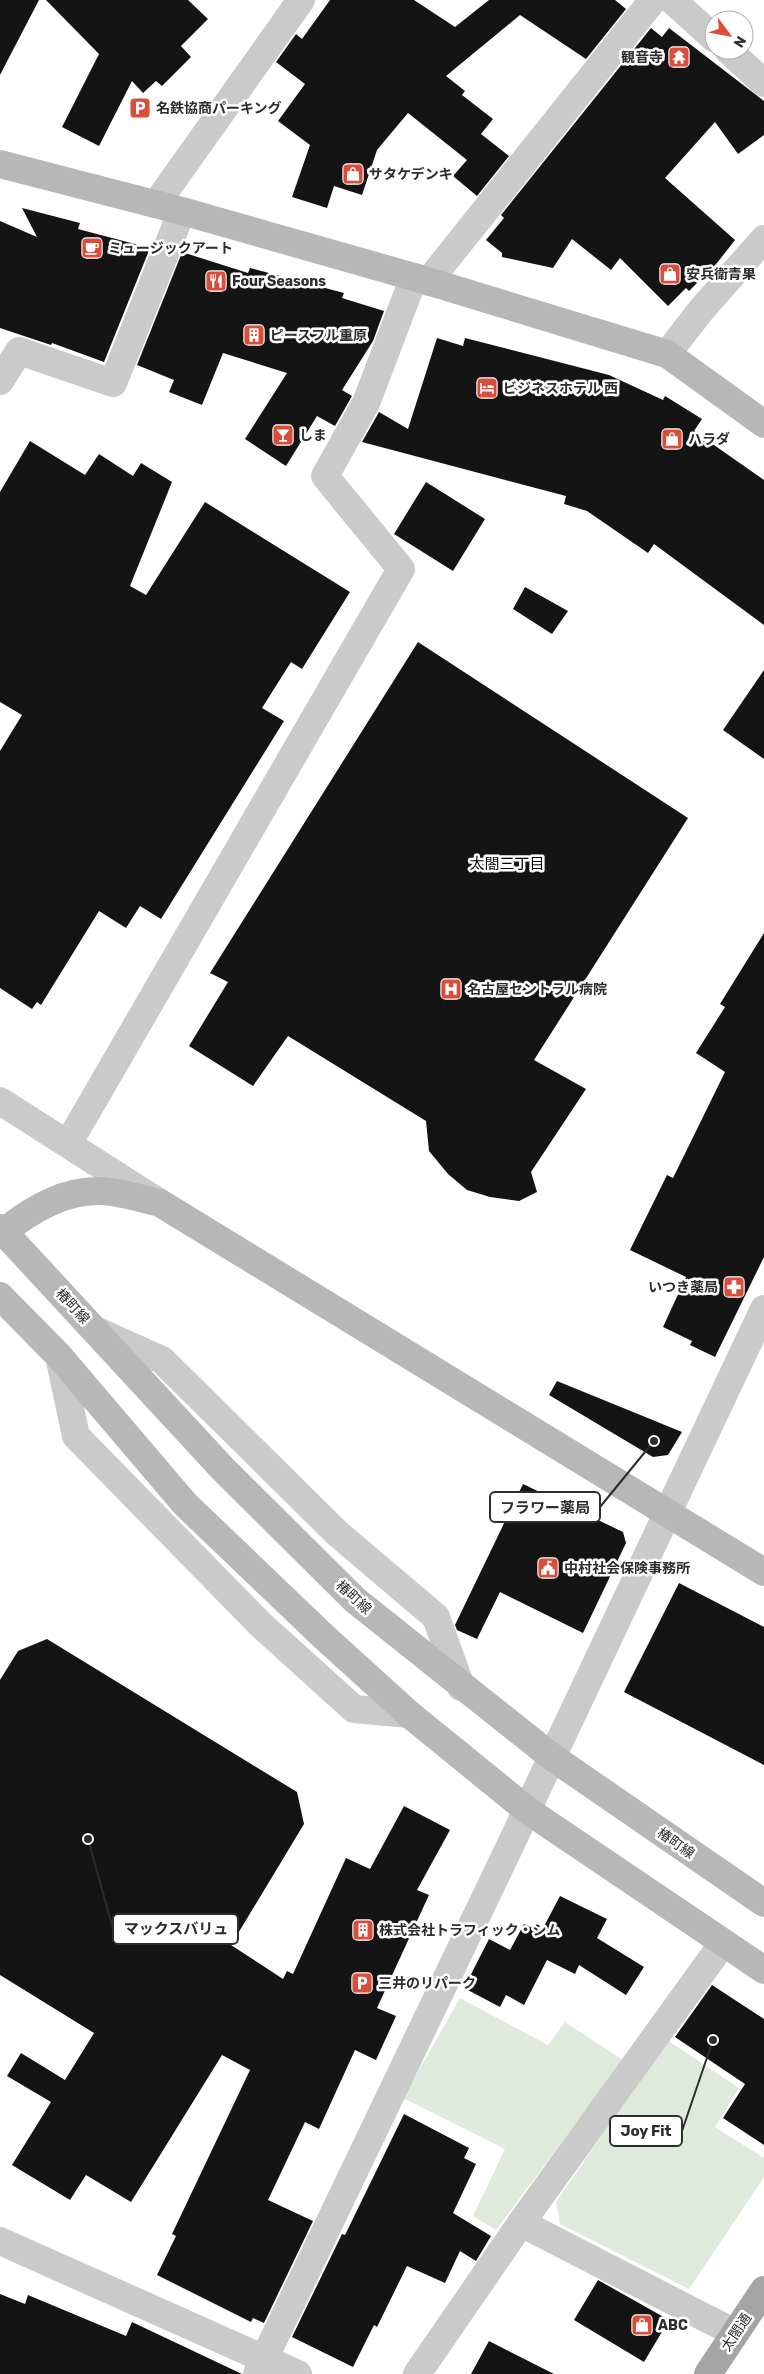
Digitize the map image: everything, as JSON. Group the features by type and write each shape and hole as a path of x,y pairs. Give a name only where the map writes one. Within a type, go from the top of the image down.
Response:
{"main road":[{"name":"太閤通","path":"708,2374 764,2290"}],"street":[{"path":"0,381 19,351 113,383 169,207 301,0"},
{"path":"68,1144 400,569 325,476 366,402 421,280 654,0"},
{"path":"672,0 704,29"},
{"path":"739,60 764,82"},
{"path":"0,164 169,207 667,354 764,424"},
{"path":"667,354 702,309 764,239"},
{"path":"0,1101 160,1203 764,1572"},
{"path":"1,1232 41,1206 76,1192 109,1192 160,1203"},
{"name":"椿町線","path":"1,1232 223,1468 355,1600 461,1687 552,1758 761,1895"},
{"path":"0,1296 59,1356 185,1504 323,1636 409,1714 527,1810 764,1970"},
{"path":"261,2367 764,1309"},
{"path":"95,1330 162,1360 336,1533 436,1617 461,1687"},
{"path":"59,1356 76,1436 260,1624 354,1709 409,1714"},
{"path":"417,2374 520,2223 723,1943"},
{"path":"520,2223 735,2333"},
{"path":"0,2241 261,2367 298,2374"}],"green space":[{"path":"460,1998 548,2045 565,2022 623,2060 496,2230 473,2216 505,2149 403,2098"},
{"path":"667,2040 739,2088 715,2127 764,2158 764,2177 689,2289 560,2224 556,2202"}],"building":[{"path":"0,0 39,0 0,75"},
{"path":"46,0 188,0 208,19 181,46 191,57 162,86 156,81 143,93 132,81 99,146 62,127 99,54"},
{"path":"330,0 414,0 455,27 489,0 615,0 626,9 586,59 520,15 446,76 465,91 462,95 493,119 481,134 509,156 477,196 453,176 467,160 408,113 377,150 362,195 334,186 327,208 292,197 310,145 278,121 305,84 276,62 296,34 302,39"},
{"path":"651,28 662,37 669,28 704,55 704,60 711,60 764,101 764,135 738,154 715,122 665,178 735,240 717,263 689,291 686,288 668,306 620,258 611,270 572,239 553,268 502,257 502,253 486,240 504,218 501,215"},
{"path":"22,208 80,223 78,229 150,248 104,362 52,343 51,345 0,328 0,221 37,237"},
{"path":"185,253 248,273 250,268 344,293 342,298 384,311 373,341 342,390 352,396 335,426 317,416 286,466 245,439 287,373 223,353 202,405 169,392 174,380 137,365 181,255 184,256"},
{"path":"437,338 463,346 465,338 609,375 663,400 665,396 702,419 694,431 764,480 764,625 654,544 648,553 587,511 564,504 566,496 362,442 379,412 408,429"},
{"path":"30,441 85,475 99,454 133,476 141,463 172,482 130,586 146,595 205,502 350,592 302,669 291,662 262,708 284,721 161,919 140,906 126,928 99,911 41,1005 37,1002 32,1009 0,988 0,751 22,715 0,702 0,492"},
{"path":"426,482 485,519 453,571 394,534"},
{"path":"525,587 568,611 552,634 513,609"},
{"path":"418,642 688,818 534,1060 586,1089 531,1172 537,1192 519,1201 490,1197 467,1190 448,1174 429,1151 426,1121 288,1036 253,1086 189,1046 228,982 210,973"},
{"path":"764,670 764,759 723,730"},
{"path":"764,933 764,1257 715,1357 690,1345 692,1341 663,1327 686,1277 630,1250 667,1175 673,1178 725,1072 696,1053 725,1007 720,1004"},
{"path":"557,1381 682,1432 668,1455 653,1457 549,1395"},
{"name":"中村社会保険事務所","path":"523,1484 623,1532 626,1543 583,1633 500,1592 477,1639 457,1630 455,1625"},
{"path":"679,1583 764,1627 764,1765 624,1692"},
{"path":"47,1639 297,1792 304,1824 231,1945 283,1979 287,1971 293,1974 346,1858 370,1869 404,1806 450,1830 417,1890 429,1895 377,2008 396,2016 376,2060 355,2050 319,2129 305,2122 268,2200 313,2221 264,2323 253,2318 251,2322 157,2275 176,2236 172,2234 250,2070 222,2055 131,2202 86,2175 70,2200 12,2165 51,2102 7,2076 21,2053 65,2080 94,2033 0,1975 0,1680 18,1651"},
{"path":"560,1896 607,1919 597,1938 644,1967 626,1995 579,1965 575,1974 547,1960 524,2005 506,1995 500,2007 464,1988 489,1939 510,1950 524,1924 541,1932"},
{"path":"712,1985 764,2019 764,2145 723,2118 745,2084 675,2037"},
{"path":"404,2114 469,2148 464,2158 476,2164 453,2213 491,2236 476,2261 460,2251 445,2283 407,2266 377,2327 374,2325 353,2367 292,2337 342,2234 345,2235"},
{"path":"598,2280 669,2320 644,2362 574,2320"},
{"path":"0,2294 25,2304 28,2295 126,2336 132,2322 242,2374 0,2374"},
{"path":"489,2341 554,2374 471,2374"}],"place":[{"name":"観音寺","path":"679,57"},
{"name":"名鉄協商パーキング","path":"140,108"},
{"name":"サタケデンキ","path":"353,174"},
{"name":"ミュージックアート","path":"92,248"},
{"name":"安兵衛青果","path":"670,274"},
{"name":"Four Seasons","path":"216,281"},
{"name":"ピースフル重原","path":"254,335"},
{"name":"ビジネスホテル 西","path":"487,388"},
{"name":"しま","path":"283,435"},
{"name":"ハラダ","path":"672,439"},
{"name":"名古屋セントラル病院","path":"451,989"},
{"name":"いつき薬局","path":"734,1287"},
{"name":"フラワー薬局","path":"654,1441"},
{"name":"中村社会保険事務所","path":"548,1568"},
{"name":"マックスバリュ","path":"88,1839"},
{"name":"株式会社トラフィック・シム","path":"363,1930"},
{"name":"三井のリパーク","path":"362,1983"},
{"name":"Joy Fit","path":"713,2040"},
{"name":"ABC","path":"642,2325"}],"district":[{"name":"太閤三丁目","path":"507,864"}]}
